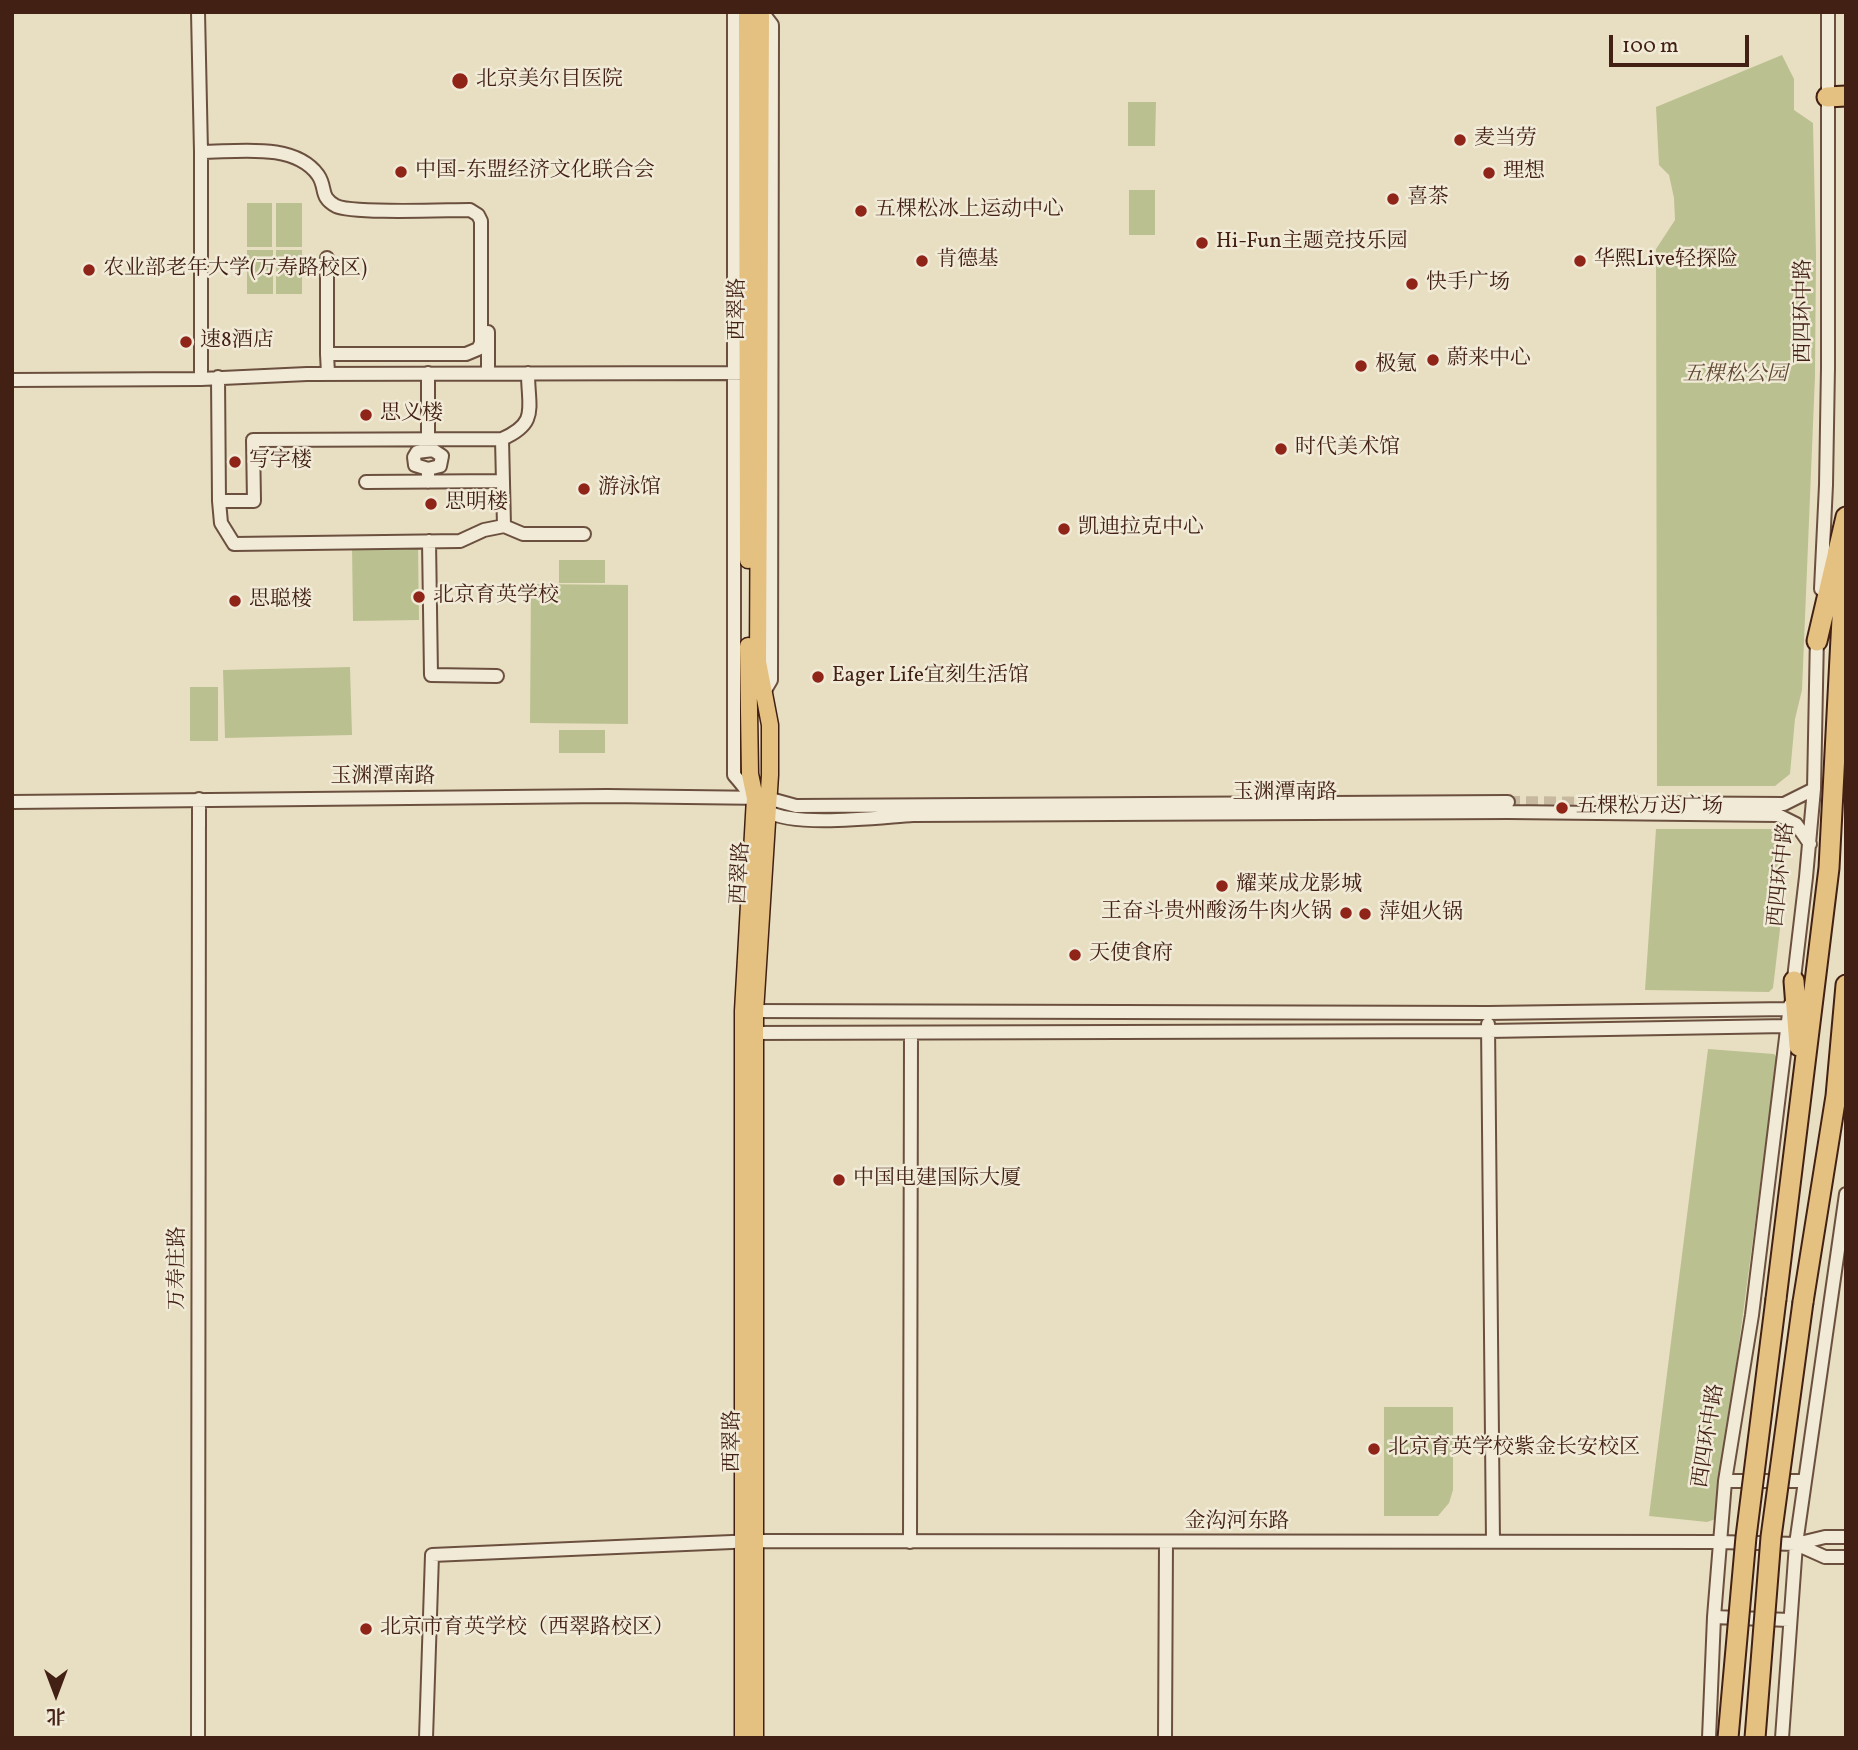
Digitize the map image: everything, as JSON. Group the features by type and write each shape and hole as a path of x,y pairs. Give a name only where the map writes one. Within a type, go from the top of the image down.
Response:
{"highway":[{"path":"1816,641 1846,517"},
{"name":"西四环中路","path":"1728,1738 1746,1537 1829,868 1846,542"},
{"path":"1794,981 1802,1088"},
{"path":"1755,1738 1770,1537 1803,1302 1836,1096 1846,985"},
{"path":"1836,1096 1846,1062"}],"main road":[{"name":"西翠路","path":"747,12 750,774 763,802"},
{"name":"西翠路","path":"743,1738 749,1541 749,1011 763,802 770,775 770,725 758,662 747,373 761,12"},
{"name":"西翠路","path":"749,1541 755,1738"}],"street":[{"path":"198,12 201,379"},
{"path":"12,380 201,379 428,373 747,373 734,12"},
{"path":"761,12 772,25 771,680 764,692"},
{"name":"西四环中路","path":"1709,1738 1714,1617 1725,1481 1752,1315 1794,981 1814,789 1816,641 1824,561 1836,97 1828,12"},
{"path":"201,152 285,152 308,164 323,184 326,200 345,209 470,210 478,215 481,221 481,343 478,349 466,354 327,354"},
{"path":"327,258 328,374"},
{"path":"488,280 488,373"},
{"path":"428,373 428,444"},
{"path":"219,501 254,501 253,440 428,444 502,439 520,431 529,419 528,373"},
{"path":"218,377 221,523 234,544 460,541 484,530 504,526 523,534 584,534"},
{"path":"502,439 504,526"},
{"path":"428,444 441,453 443,460 428,475"},
{"path":"366,482 428,475 503,481"},
{"path":"429,541 431,676 497,676"},
{"path":"1616,803 1784,804 1814,789"},
{"name":"玉渊潭南路","path":"12,802 593,796 763,802 796,806 1508,802"},
{"name":"万寿庄路","path":"198,1738 199,799"},
{"name":"玉渊潭南路","path":"763,802 787,819 914,815 1508,812 1778,815 1796,824 1810,844"},
{"path":"749,1011 1488,1013 1789,1009"},
{"path":"1488,1013 1493,1542"},
{"path":"749,1033 1488,1031 1787,1026"},
{"path":"910,1542 911,1034"},
{"path":"1782,1738 1796,1544 1846,1195"},
{"path":"1725,1481 1804,1481"},
{"path":"1796,1544 1825,1537 1846,1538"},
{"name":"金沟河东路","path":"426,1738 432,1555 749,1541 1796,1544"},
{"path":"1165,1738 1166,1542"},
{"path":"1796,1544 1825,1557 1846,1557"},
{"path":"1714,1617 1789,1620"}],"green space":[{"name":"五棵松公园","path":"1782,55 1794,79 1794,110 1813,123 1816,255 1815,376 1802,690 1795,719 1790,774 1775,786 1657,786 1656,249 1675,220 1669,175 1659,165 1656,107"},
{"path":"1128,102 1156,102 1155,146 1128,146"},
{"path":"1129,190 1155,190 1155,235 1129,235"},
{"path":"247,203 272,203 272,247 247,247"},
{"path":"276,203 302,203 302,247 276,247"},
{"path":"247,250 273,250 273,294 247,294"},
{"path":"276,250 302,250 302,294 276,294"},
{"path":"418,544 419,620 353,621 352,545"},
{"path":"559,560 605,560 605,583 559,583"},
{"path":"531,584 628,585 628,724 530,723"},
{"path":"350,667 352,735 225,738 223,670"},
{"path":"190,687 218,687 218,741 190,741"},
{"path":"559,730 605,730 605,753 559,753"},
{"path":"1656,829 1775,829 1780,850 1775,888 1781,921 1773,988 1769,992 1645,990"},
{"path":"1708,1049 1774,1054 1777,1058 1733,1389 1719,1518 1707,1522 1649,1516"},
{"path":"1384,1407 1453,1407 1453,1490 1449,1503 1438,1516 1384,1516"}],"tunnel":[{"path":"1508,802 1616,803"}],"place":[{"name":"北京美尔目医院","path":"460,81"},
{"name":"麦当劳","path":"1460,140"},
{"name":"中国-东盟经济文化联合会","path":"401,172"},
{"name":"理想","path":"1489,173"},
{"name":"喜茶","path":"1393,199"},
{"name":"五棵松冰上运动中心","path":"861,211"},
{"name":"Hi-Fun主题竞技乐园","path":"1202,243"},
{"name":"肯德基","path":"922,261"},
{"name":"华熙Live轻探险","path":"1580,261"},
{"name":"农业部老年大学(万寿路校区)","path":"89,270"},
{"name":"快手广场","path":"1412,284"},
{"name":"速8酒店","path":"186,342"},
{"name":"蔚来中心","path":"1433,360"},
{"name":"极氪","path":"1361,366"},
{"name":"思义楼","path":"366,415"},
{"name":"时代美术馆","path":"1281,449"},
{"name":"写字楼","path":"235,462"},
{"name":"游泳馆","path":"584,489"},
{"name":"思明楼","path":"431,504"},
{"name":"凯迪拉克中心","path":"1064,529"},
{"name":"北京育英学校","path":"419,597"},
{"name":"思聪楼","path":"235,601"},
{"name":"Eager Life宜刻生活馆","path":"818,677"},
{"name":"五棵松万达广场","path":"1562,808"},
{"name":"耀莱成龙影城","path":"1222,886"},
{"name":"王奋斗贵州酸汤牛肉火锅","path":"1346,913"},
{"name":"萍姐火锅","path":"1365,914"},
{"name":"天使食府","path":"1075,955"},
{"name":"中国电建国际大厦","path":"839,1180"},
{"name":"北京育英学校紫金长安校区","path":"1374,1449"},
{"name":"北京市育英学校（西翠路校区）","path":"366,1629"}]}
